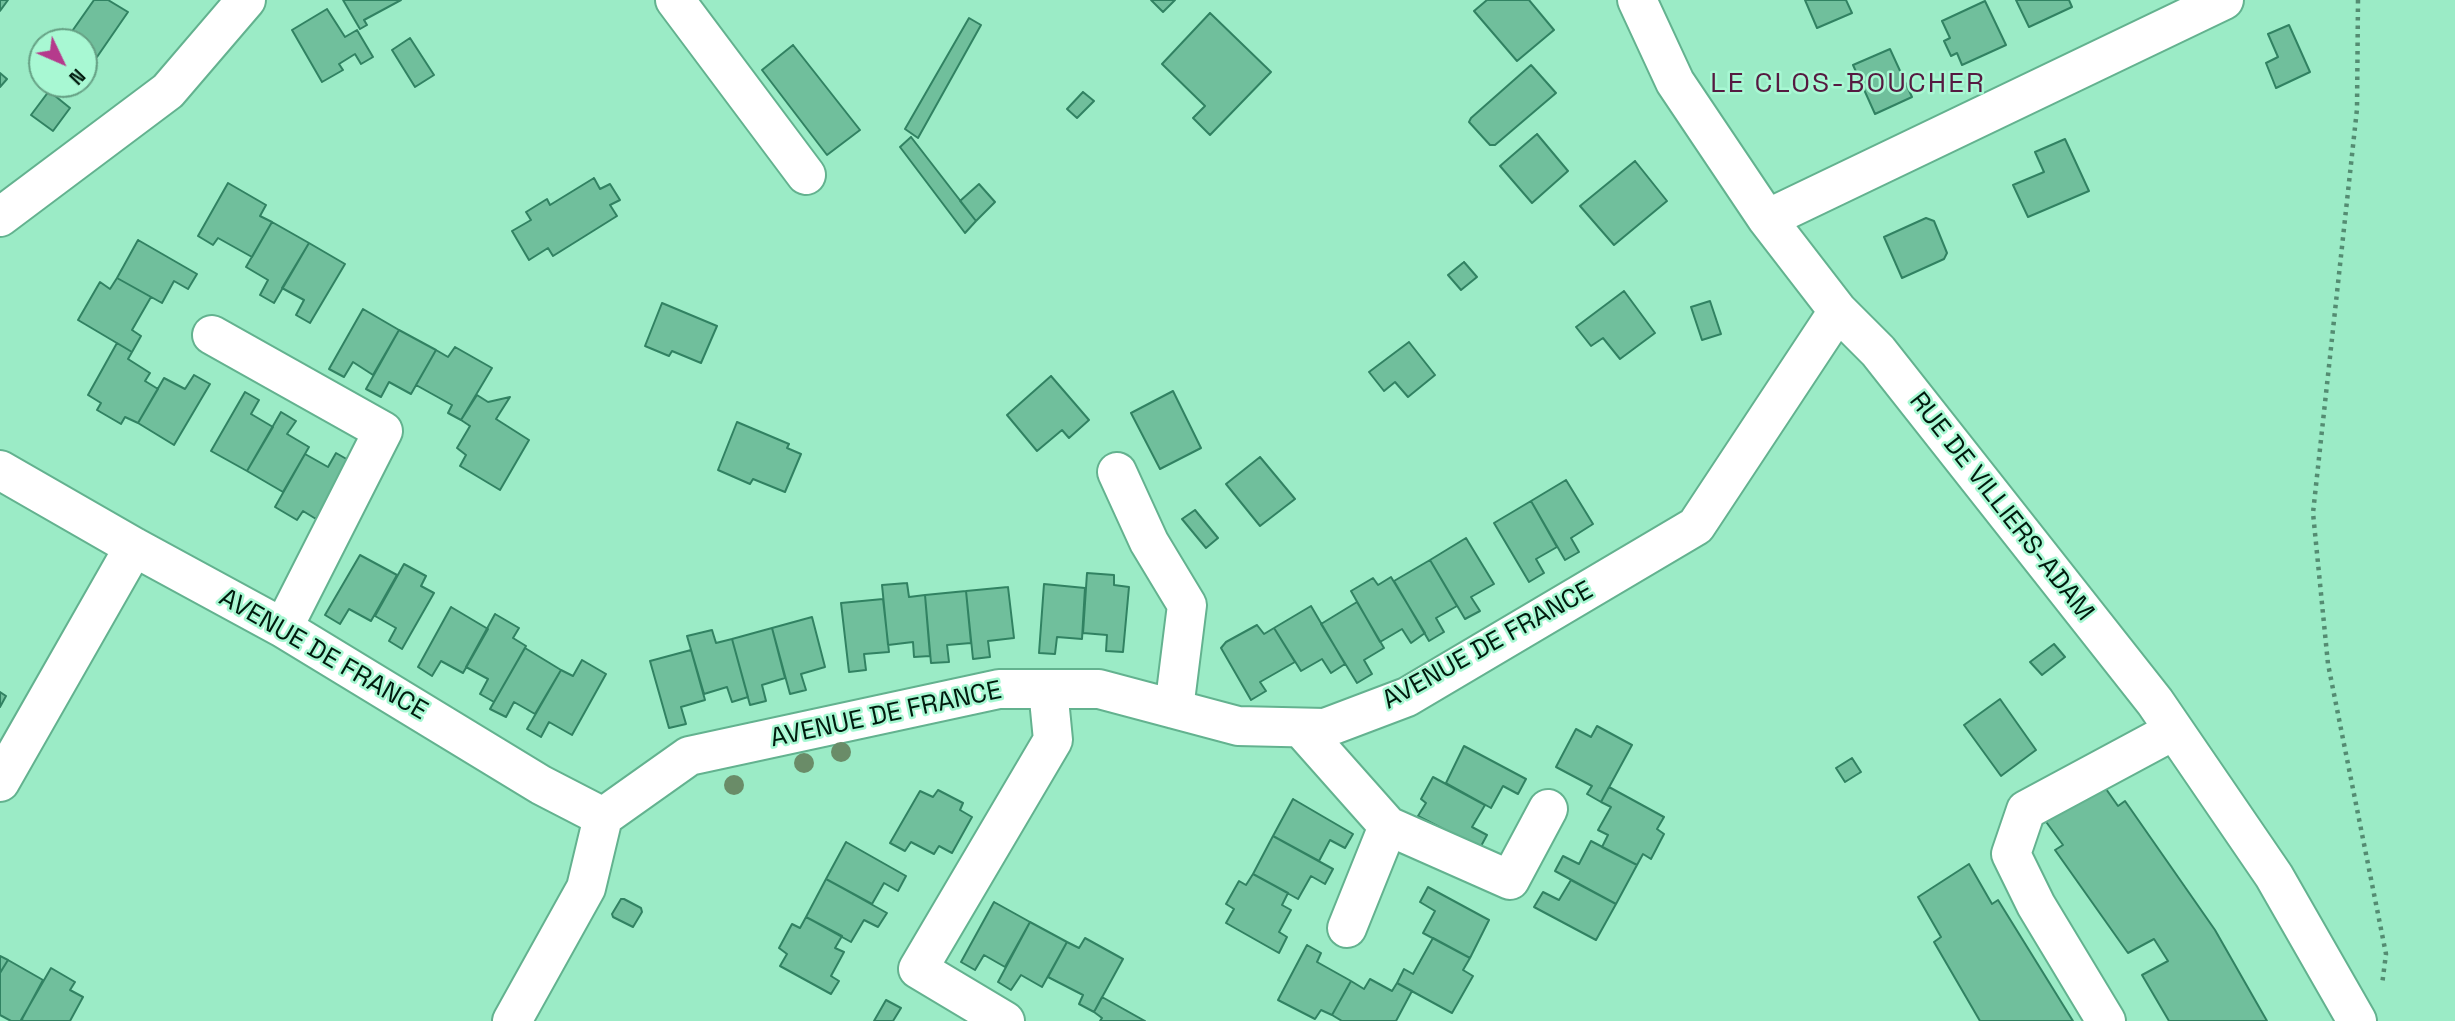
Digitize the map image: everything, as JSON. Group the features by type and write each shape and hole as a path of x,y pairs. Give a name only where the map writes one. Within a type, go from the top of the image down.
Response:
{"street":[{"path":"0,217 168,91 246,0"},
{"path":"675,0 806,175"},
{"name":"RUE DE VILLIERS-ADAM","path":"1637,0 1675,82 1768,219 1838,311 1878,351 2155,702 2274,877 2369,1008"},
{"path":"1768,219 2224,0"},
{"name":"AVENUE DE FRANCE","path":"0,470 283,628 541,785 603,817 689,756 999,689 1099,688 1238,726 1301,728 1325,728 1407,697 1696,526 1838,311"},
{"path":"212,335 383,431 283,628"},
{"path":"1117,472 1149,542 1187,605 1174,709"},
{"path":"0,782 134,547"},
{"path":"1005,1021 918,969 1053,740 1048,689"},
{"path":"1301,728 1388,826 1510,880 1548,809"},
{"path":"2106,1021 2036,905 2011,853 2026,810 2173,731"},
{"path":"512,1021 586,888 603,817"},
{"path":"1347,928 1388,826"}],"path":[{"path":"2358,0 2357,109 2313,513 2328,664 2386,954 2369,1008"}],"building":[{"path":"0,0 8,0 0,11"},
{"path":"94,0 108,0 128,12 98,56 98,28 74,28"},
{"path":"343,0 401,0 364,20 367,25 360,29"},
{"path":"1151,0 1175,0 1163,12"},
{"path":"1487,0 1529,0 1554,30 1517,61 1474,11"},
{"path":"1805,0 1846,0 1852,13 1817,28"},
{"path":"2016,0 2069,0 2072,7 2029,27"},
{"path":"1985,1 2006,45 1962,65 1957,53 1951,56 1944,41 1950,38 1942,21"},
{"path":"327,9 345,37 357,30 373,57 361,64 355,54 339,64 343,70 322,82 292,30"},
{"path":"1210,13 1271,72 1210,135 1193,118 1205,106 1162,64"},
{"path":"969,18 981,25 918,138 905,129"},
{"path":"2289,25 2310,72 2276,88 2266,63 2278,57 2268,34"},
{"path":"410,38 434,75 415,87 392,50"},
{"path":"793,45 860,130 827,155 762,70"},
{"path":"1890,49 1912,97 1875,114 1853,65"},
{"path":"1531,65 1556,93 1495,145 1490,145 1469,122 1471,118"},
{"path":"0,73 7,79 0,87"},
{"path":"1083,92 1094,101 1077,118 1067,109"},
{"path":"44,98 58,98 70,108 53,131 31,115"},
{"path":"1537,134 1568,171 1532,203 1500,166"},
{"path":"911,137 976,221 965,233 900,147"},
{"path":"2065,139 2089,191 2028,217 2013,185 2044,172 2035,152"},
{"path":"1635,161 1667,201 1614,245 1580,206"},
{"path":"594,178 600,189 610,184 620,200 610,205 617,216 553,256 548,248 529,260 512,231 531,220 526,212 547,199 550,205"},
{"path":"228,183 266,205 260,216 272,222 252,257 218,238 213,245 198,236"},
{"path":"979,184 995,202 976,221 960,201"},
{"path":"1926,218 1934,221 1947,253 1944,259 1902,278 1884,237"},
{"path":"272,222 309,243 274,303 260,295 268,280 246,267"},
{"path":"138,240 197,274 188,289 174,281 162,303 117,278"},
{"path":"309,243 345,264 310,323 296,315 304,300 282,288"},
{"path":"1464,262 1477,277 1461,290 1448,275"},
{"path":"117,278 151,297 132,330 141,336 132,352 78,320 100,282 110,289"},
{"path":"1624,291 1655,333 1620,359 1603,338 1591,346 1576,327"},
{"path":"1710,301 1721,334 1702,340 1691,307"},
{"path":"662,303 717,326 701,363 672,351 669,356 645,346"},
{"path":"363,309 399,330 373,375 353,362 344,377 329,369"},
{"path":"399,330 436,350 411,394 389,382 381,397 366,389"},
{"path":"1409,342 1435,375 1408,397 1395,382 1384,391 1369,372"},
{"path":"117,343 132,352 128,359 150,373 145,381 158,389 138,423 125,417 121,424 97,410 101,403 88,395"},
{"path":"455,347 492,368 461,420 448,413 452,405 416,385 436,350 448,357"},
{"path":"194,375 210,384 174,445 138,423 164,378 185,389"},
{"path":"1051,376 1089,420 1069,438 1062,430 1037,451 1007,415"},
{"path":"1173,391 1201,448 1160,469 1131,413"},
{"path":"245,392 259,400 251,414 273,427 247,471 211,451"},
{"path":"477,395 488,402 510,397 496,419 529,440 500,490 460,466 466,455 457,448 470,426 461,420"},
{"path":"281,412 296,421 287,434 309,447 283,492 247,471"},
{"path":"737,422 789,444 787,448 801,454 785,492 753,479 750,484 718,470"},
{"path":"336,453 350,461 316,519 303,511 297,520 275,507 305,454 328,467"},
{"path":"1260,457 1295,499 1260,526 1226,484"},
{"path":"1566,480 1593,524 1571,538 1579,552 1565,560 1531,501"},
{"path":"1531,501 1557,547 1536,559 1544,573 1529,582 1494,523"},
{"path":"1195,510 1218,538 1206,548 1182,519"},
{"path":"1466,538 1494,584 1471,597 1480,611 1465,619 1430,560"},
{"path":"360,555 397,575 371,621 349,609 340,624 325,615"},
{"path":"1430,560 1457,606 1436,618 1444,632 1429,641 1394,581"},
{"path":"404,564 426,576 421,586 434,593 402,649 389,641 396,628 375,616"},
{"path":"1087,573 1114,575 1114,585 1129,587 1123,652 1106,651 1107,635 1083,633"},
{"path":"1391,577 1425,633 1411,643 1402,629 1380,642 1351,591 1373,578 1378,585"},
{"path":"907,583 909,597 925,595 930,656 914,657 913,642 888,645 882,585"},
{"path":"1044,584 1085,588 1082,639 1057,637 1055,654 1039,653"},
{"path":"1008,587 1014,638 988,641 990,657 973,659 966,591"},
{"path":"966,591 971,643 947,645 949,662 931,663 925,595"},
{"path":"883,599 889,652 864,654 866,670 849,672 841,603"},
{"path":"1357,602 1384,648 1364,660 1372,674 1357,683 1321,624"},
{"path":"1311,606 1345,664 1331,673 1322,659 1301,671 1274,628"},
{"path":"451,607 488,629 463,673 441,661 432,676 418,667"},
{"path":"495,614 519,628 513,638 526,646 494,702 480,694 488,679 466,667"},
{"path":"812,617 825,667 801,674 806,690 790,694 772,628"},
{"path":"1257,625 1264,634 1274,628 1295,662 1260,682 1266,691 1251,700 1221,648 1226,642"},
{"path":"772,628 785,678 762,685 766,701 750,705 732,639"},
{"path":"712,630 716,643 732,639 748,697 732,702 727,687 704,694 687,636"},
{"path":"2054,644 2065,657 2042,675 2030,662"},
{"path":"525,648 561,670 535,714 514,702 506,717 490,709"},
{"path":"691,650 705,700 681,707 686,724 669,728 650,661"},
{"path":"582,660 606,674 572,735 549,722 541,737 527,729 561,670 573,676"},
{"path":"0,692 6,696 0,707"},
{"path":"2000,699 2036,750 2001,776 1964,725"},
{"path":"1597,726 1632,745 1601,802 1587,794 1592,786 1556,767 1576,729 1591,737"},
{"path":"1464,746 1526,779 1518,794 1503,786 1491,808 1446,783"},
{"path":"1852,758 1861,772 1845,782 1836,768"},
{"path":"1433,777 1485,805 1472,827 1487,835 1480,848 1418,816 1426,803 1421,799"},
{"path":"2099,779 2118,806 2125,801 2215,930 2267,1021 2169,1021 2142,975 2168,961 2154,939 2128,953 2055,850 2063,845 2044,819"},
{"path":"1609,787 1664,817 1657,829 1664,834 1651,859 1643,854 1637,865 1602,847 1608,835 1598,830 1611,807 1601,802"},
{"path":"938,790 963,803 960,810 972,817 952,853 939,846 934,854 911,842 905,851 890,843 920,791 933,797"},
{"path":"1293,799 1353,834 1345,848 1330,840 1319,861 1273,836"},
{"path":"1273,836 1333,869 1325,884 1311,876 1298,899 1253,874"},
{"path":"1591,841 1637,865 1616,904 1555,871 1563,856 1579,864"},
{"path":"846,842 906,876 898,891 884,883 872,904 826,879"},
{"path":"1969,864 1992,904 1998,900 2073,1021 1980,1021 1934,942 1941,937 1918,897"},
{"path":"1253,874 1288,893 1282,905 1291,910 1279,932 1287,937 1279,953 1226,923 1234,909 1226,904 1239,881 1246,885"},
{"path":"826,879 887,913 878,927 864,920 851,942 806,917"},
{"path":"1571,880 1616,904 1596,940 1534,907 1543,892 1559,900"},
{"path":"1428,887 1489,920 1470,958 1423,933 1435,911 1420,902"},
{"path":"621,899 641,908 642,912 633,927 613,917 612,914"},
{"path":"994,902 1030,922 1005,967 984,955 975,970 961,962"},
{"path":"806,917 842,936 835,948 844,952 831,976 839,981 831,994 780,966 787,954 779,948 792,924 800,928"},
{"path":"1030,922 1067,942 1042,987 1021,975 1011,990 998,982"},
{"path":"1085,938 1123,959 1094,1012 1079,1004 1083,995 1048,977 1067,942 1079,948"},
{"path":"1433,938 1470,958 1463,970 1473,976 1452,1013 1397,983 1404,969 1413,974"},
{"path":"1307,945 1321,953 1317,962 1351,981 1332,1015 1321,1010 1315,1019 1278,1000"},
{"path":"0,956 8,960 0,973"},
{"path":"8,960 43,980 21,1021 11,1021 0,1015 0,973"},
{"path":"51,968 75,982 70,990 83,997 70,1021 21,1020"},
{"path":"1370,979 1392,991 1397,983 1412,991 1396,1021 1342,1021 1332,1015 1351,981 1364,989"},
{"path":"1102,997 1145,1021 1100,1021 1102,1018 1094,1012"},
{"path":"886,1000 901,1008 893,1021 874,1021"}],"district":[{"name":"LE CLOS-BOUCHER","path":"1848,84"}]}
